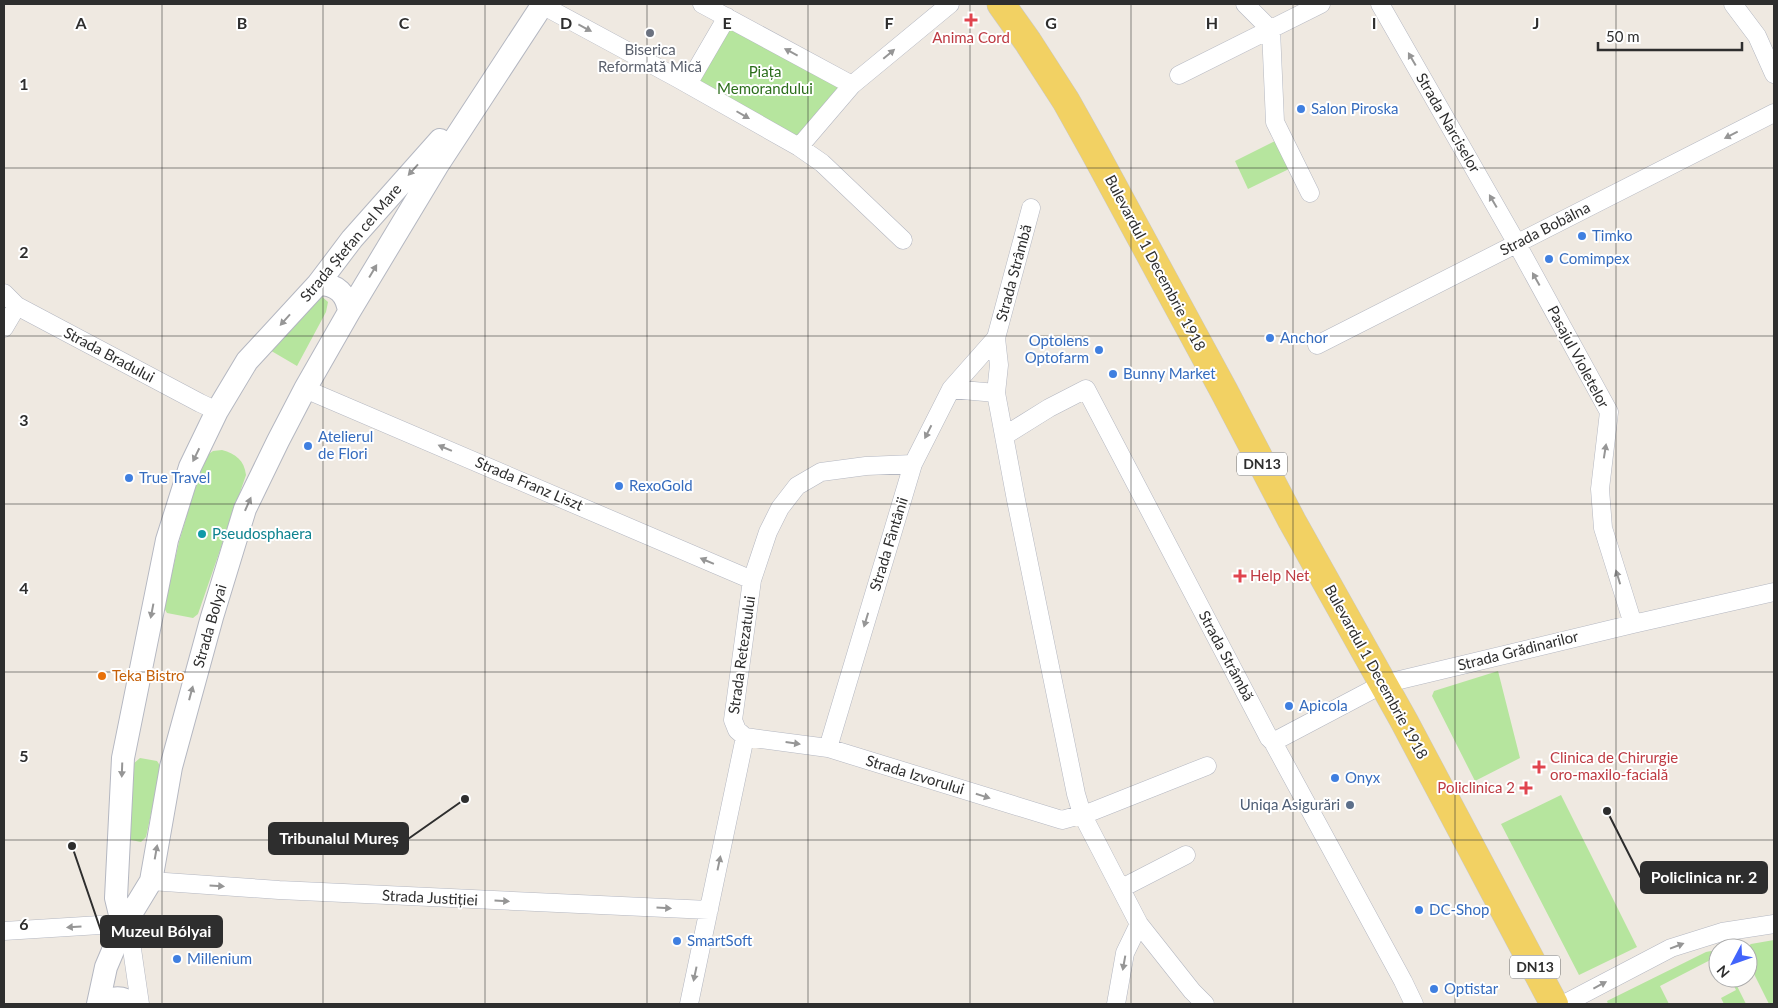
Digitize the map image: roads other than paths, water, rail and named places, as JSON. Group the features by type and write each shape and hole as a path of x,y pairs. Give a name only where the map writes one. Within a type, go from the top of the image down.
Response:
{"main road":[{"name":"Bulevardul 1 Decembrie 1918","path":"1001,4 1066,101 1159,270 1292,521 1383,684 1554,1004"}],"street":[{"path":"543,4 799,147 822,163 903,240"},
{"name":"Strada Ștefan cel Mare","path":"305,389 437,166 543,4"},
{"path":"702,4 852,85"},
{"path":"799,147 852,85 950,4"},
{"path":"1245,4 1271,30 1275,122 1310,193"},
{"path":"1179,76 1321,4"},
{"name":"Strada Narciselor","path":"1380,4 1517,243"},
{"path":"1733,4 1757,36 1774,74"},
{"path":"688,84 727,17"},
{"name":"Strada Ștefan cel Mare","path":"217,411 247,361 318,284 352,239 493,82"},
{"name":"Strada Bobâlna","path":"1316,345 1774,113"},
{"name":"Strada Strâmbă","path":"1032,208 996,338 998,365 996,393 1076,794 1082,814 1140,924 1192,991 1205,1004"},
{"name":"Pasajul Violetelor","path":"1517,243 1609,412 1600,489 1603,528 1633,624"},
{"path":"318,284 331,285 341,292 348,301 349,312"},
{"name":"Strada Bradului","path":"4,293 18,306 200,404 217,411"},
{"path":"4,328 18,306"},
{"name":"Strada Strâmbă","path":"951,389 996,338"},
{"name":"Strada Strâmbă","path":"1004,436 1086,388 1266,733 1273,742 1414,1004"},
{"name":"Strada Franz Liszt","path":"305,389 752,580"},
{"name":"Strada Bolyai","path":"99,1004 106,967 123,927 151,881 171,767 212,617 245,509 305,389"},
{"path":"951,389 996,393"},
{"name":"Strada Fântânii","path":"828,748 912,464 951,389"},
{"path":"140,1004 132,949 123,927 116,898 123,758 165,548 190,467 217,411"},
{"name":"Strada Retezatului","path":"689,1004 745,737 737,730 733,720 752,580 768,532 780,508 797,486 822,472 866,466 912,464"},
{"name":"Strada Grădinarilor","path":"1273,742 1383,684 1774,592"},
{"name":"Strada Izvorului","path":"745,737 828,748 1062,820 1082,814"},
{"path":"1082,814 1207,766"},
{"path":"119,855 151,881"},
{"path":"1122,888 1186,855"},
{"name":"Strada Justiției","path":"151,881 278,890 709,910"},
{"path":"1116,1004 1125,953 1140,924"},
{"path":"1564,1004 1671,948 1722,932 1774,924"},
{"path":"4,931 100,925 123,927"},
{"path":"99,1004 108,999 118,998 131,1004"}],"place":[{"name":"Anima Cord","path":"971,20"},
{"name":"Biserica Reformată Mică","path":"650,33"},
{"name":"Salon Piroska","path":"1301,109"},
{"name":"Timko","path":"1582,236"},
{"name":"Comimpex","path":"1549,259"},
{"name":"Anchor","path":"1270,338"},
{"name":"Optolens Optofarm","path":"1099,350"},
{"name":"Bunny Market","path":"1113,374"},
{"name":"Atelierul de Flori","path":"308,446"},
{"name":"True Travel","path":"129,478"},
{"name":"RexoGold","path":"619,486"},
{"name":"Pseudosphaera","path":"202,534"},
{"name":"Help Net","path":"1240,576"},
{"name":"Teka Bistro","path":"102,676"},
{"name":"Apicola","path":"1289,706"},
{"name":"Clinica de Chirurgie oro-maxilo-facială","path":"1539,767"},
{"name":"Onyx","path":"1335,778"},
{"name":"Policlinica 2","path":"1526,788"},
{"name":"Tribunalul Mureș","path":"465,799"},
{"name":"Uniqa Asigurări","path":"1350,805"},
{"name":"Policlinica nr. 2","path":"1607,811"},
{"name":"Muzeul Bólyai","path":"72,846"},
{"name":"DC-Shop","path":"1419,910"},
{"name":"SmartSoft","path":"677,941"},
{"name":"Millenium","path":"177,959"},
{"name":"Optistar","path":"1434,989"}],"park label":[{"name":"Piața Memorandului","path":"765,80"}]}
